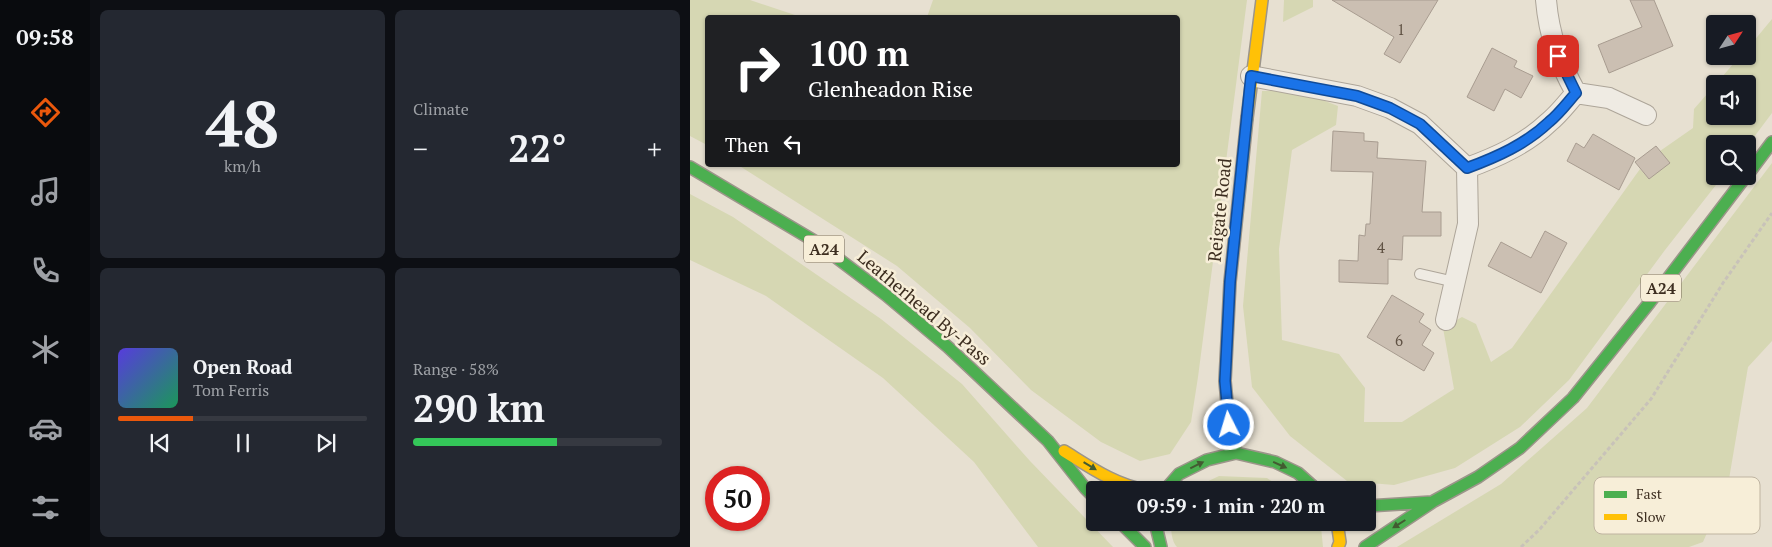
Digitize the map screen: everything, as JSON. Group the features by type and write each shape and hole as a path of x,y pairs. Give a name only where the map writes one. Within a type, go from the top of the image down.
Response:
{"main road":[{"name":"Reigate Road","path":"1236,454 1229,425 1225,381 1230,282 1251,76 1262,0"},
{"name":"A24","path":"1756,163 1772,142"},
{"name":"Leatherhead By-Pass","path":"690,167 816,242 886,295 948,346 1048,441 1086,489"},
{"name":"A24","path":"1365,547 1434,502 1478,477 1520,448 1573,398 1650,302 1739,185"},
{"name":"Leatherhead By-Pass","path":"1048,441 1117,481"},
{"path":"1173,481 1179,474 1207,460 1236,454 1275,462 1298,473 1307,481"},
{"name":"A24","path":"1376,506 1434,502"},
{"path":"1129,531 1145,547"},
{"path":"1157,531 1161,547"},
{"path":"1338,531 1340,542 1338,547"}],"street":[{"path":"1546,0 1553,44 1576,93"},
{"path":"1251,76 1357,96 1390,108 1420,124 1467,168 1468,224 1446,320"},
{"path":"1467,168 1496,158 1525,141 1549,122 1576,93"},
{"path":"1576,93 1609,98 1646,115"}],"lane":[{"path":"1420,274 1455,282"}],"path":[{"path":"1521,547 1540,529 1651,399 1722,283 1772,213"}],"green space":[{"path":"690,0 750,0 795,15 705,15 705,144 690,136"},
{"path":"933,0 1247,0 1191,422 1170,454 1140,461 1101,442 1031,390 970,328 897,266 741,167 1180,167 1180,15 928,15"},
{"path":"1284,0 1313,0 1313,7 1283,22"},
{"path":"1772,19 1772,113 1756,135 1706,135 1706,185 1716,185 1665,250 1569,380 1520,427 1455,468 1394,485 1376,483 1376,481 1347,481 1290,436 1252,387 1243,306 1262,91 1299,91 1338,106 1336,125 1292,150 1279,249 1282,340 1339,354 1365,388 1364,422 1402,422 1454,389 1443,328 1462,317 1476,324 1491,362 1512,348 1640,169 1649,179 1669,163 1660,151 1693,128 1694,109 1706,95 1706,125 1756,125 1756,75 1724,75 1732,65 1756,65 1756,38"},
{"path":"1772,163 1772,341 1748,367 1729,477 1594,477 1594,534 1707,534 1703,542 1689,547 1397,547 1501,484 1587,408"},
{"path":"690,194 733,217 881,319 962,384 1030,461 1086,519 1086,531 1098,531 1113,547 1038,547 974,462 883,378 766,296 690,260"},
{"path":"1219,476 1267,478 1271,481 1208,481"},
{"path":"1171,531 1321,531 1323,547 1177,547"}],"building":[{"path":"1332,0 1438,0 1400,63 1384,54 1394,37"},
{"path":"1630,0 1654,0 1673,46 1609,73 1598,45 1642,27"},
{"path":"1492,48 1517,61 1514,67 1533,76 1521,98 1505,89 1494,111 1467,97"},
{"path":"1333,131 1364,133 1364,141 1378,142 1377,158 1426,161 1422,212 1441,212 1441,236 1403,236 1402,260 1388,259 1388,284 1339,282 1339,260 1358,261 1359,235 1365,236 1366,224 1370,224 1373,172 1331,171"},
{"path":"1593,134 1635,158 1619,190 1567,161 1576,143 1584,148"},
{"path":"1656,146 1670,163 1649,179 1635,162"},
{"path":"1545,231 1567,243 1541,293 1488,266 1501,242 1531,258"},
{"path":"1392,295 1424,314 1419,322 1431,330 1422,345 1434,353 1424,371 1367,337"}],"traffic: fast":[{"path":"1236,453 1229,425 1225,381 1230,282 1247,118"},
{"path":"1756,163 1772,142"},
{"path":"690,167 816,242 886,295 948,347 1048,441 1086,489"},
{"path":"1365,547 1434,501 1478,477 1520,448 1573,398 1650,302 1739,185"},
{"path":"1173,481 1179,474 1207,460 1236,453 1275,462 1298,473 1307,481"},
{"path":"1376,506 1432,502"},
{"path":"1129,531 1145,547"},
{"path":"1157,531 1161,547"}],"traffic: slow":[{"path":"1247,118 1262,0"},
{"path":"1064,451 1116,481"},
{"path":"1338,531 1340,542 1338,547"}],"route":[{"path":"1229,425 1225,381 1230,282 1251,76 1357,96 1390,108 1420,124 1467,168 1496,158 1525,141 1549,122 1576,93 1558,56"}]}
